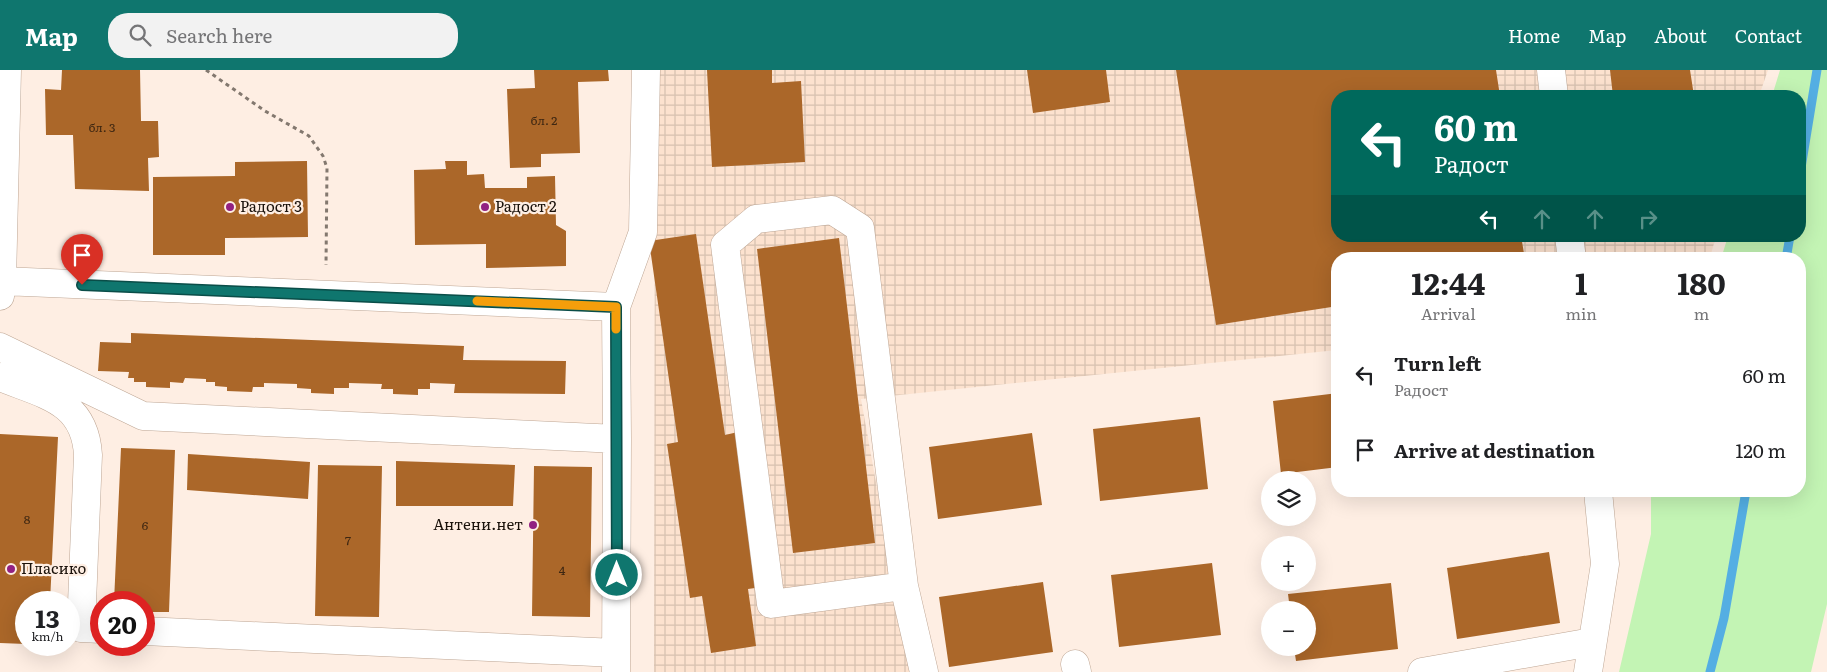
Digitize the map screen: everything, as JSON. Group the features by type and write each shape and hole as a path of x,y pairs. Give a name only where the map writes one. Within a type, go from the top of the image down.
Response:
{"street":[{"path":"6,70 1,289 339,296 616,307"},
{"path":"155,632 616,662 616,307 643,232 646,70"},
{"path":"1551,70 1553,90"},
{"path":"904,586 771,604 725,245 756,219 832,210 860,228 904,586 924,672"},
{"path":"0,347 143,416 617,439"},
{"path":"0,377 56,400 70,409 81,422 87,438 88,455 81,628 90,628"},
{"path":"1588,672 1605,564 1599,497"},
{"path":"1436,671 1592,642"}],"path":[{"path":"206,70 265,111 309,136 323,156 327,168 325,263 339,296"}],"shaded area":[{"path":"655,70 1768,70 1761,90 1331,90 1331,242 1714,242 1712,252 1331,252 1331,351 861,399 910,672 654,672"}],"green space":[{"path":"1780,70 1827,70 1827,604 1811,672 1619,672 1651,534 1651,497 1806,497 1806,252 1723,252 1726,242 1806,242 1806,90 1774,90"}],"building":[{"path":"62,70 140,70 141,121 158,121 159,157 148,158 149,191 75,189 73,135 46,135 45,89 61,90"},
{"name":"Радост 2","path":"534,70 608,70 609,81 578,82 580,153 541,154 541,167 510,168 507,89 535,88"},
{"path":"707,70 772,70 772,83 801,81 805,162 712,167"},
{"path":"1027,70 1106,70 1110,102 1033,113"},
{"path":"1176,70 1496,70 1499,90 1331,90 1331,242 1522,242 1524,252 1331,252 1331,307 1216,325"},
{"path":"1610,70 1690,70 1693,90 1612,90"},
{"name":"Радост 3","path":"307,161 308,237 225,238 225,255 153,255 153,177 235,176 235,162"},
{"name":"Радост 2","path":"445,161 467,161 467,175 484,174 485,188 527,188 527,177 555,176 556,225 566,231 566,266 486,268 486,244 415,245 414,170 446,169"},
{"path":"696,234 725,435 738,432 762,587 748,589 756,646 711,653 702,596 690,598 667,444 678,442 649,241"},
{"path":"839,238 875,543 793,553 757,249"},
{"path":"131,333 464,346 463,360 566,361 565,394 454,393 455,384 430,383 430,389 418,389 418,395 393,394 393,389 381,389 382,384 349,383 349,388 334,388 334,394 311,393 311,389 297,388 297,384 264,383 264,387 253,387 252,392 227,391 227,387 215,386 215,382 206,382 206,379 185,378 183,383 170,382 170,388 146,387 146,382 134,382 134,378 128,378 129,372 98,371 100,342 131,343"},
{"path":"1331,394 1331,468 1305,471 1281,471 1273,401"},
{"path":"1200,417 1208,489 1100,501 1093,429"},
{"path":"1032,433 1042,505 938,519 929,447"},
{"path":"0,434 58,437 51,591 15,591 15,644 0,643"},
{"path":"121,448 175,450 169,612 155,612 155,591 114,591"},
{"path":"188,454 310,462 308,499 187,490"},
{"path":"396,461 515,465 513,506 396,506"},
{"path":"318,465 382,466 379,617 315,616"},
{"path":"534,466 592,467 590,617 532,616"},
{"path":"1549,552 1560,623 1457,639 1447,568"},
{"path":"1212,563 1221,635 1119,647 1111,575"},
{"path":"1043,582 1053,652 949,667 939,597"},
{"path":"1391,583 1398,649 1296,661 1295,656 1316,656 1316,601 1289,601 1288,594"}],"waterway":[{"path":"1806,137 1817,70"},
{"path":"1787,252 1789,242"},
{"path":"1710,672 1724,618 1745,497"}],"slow traffic":[{"path":"477,301 616,307 616,329"}],"place":[{"name":"Радост 3","path":"230,207"},
{"name":"Радост 2","path":"485,207"},
{"name":"Антени.нет","path":"533,525"},
{"name":"Пласико","path":"11,569"}],"route":[{"path":"82,285 616,307 617,575"}]}
